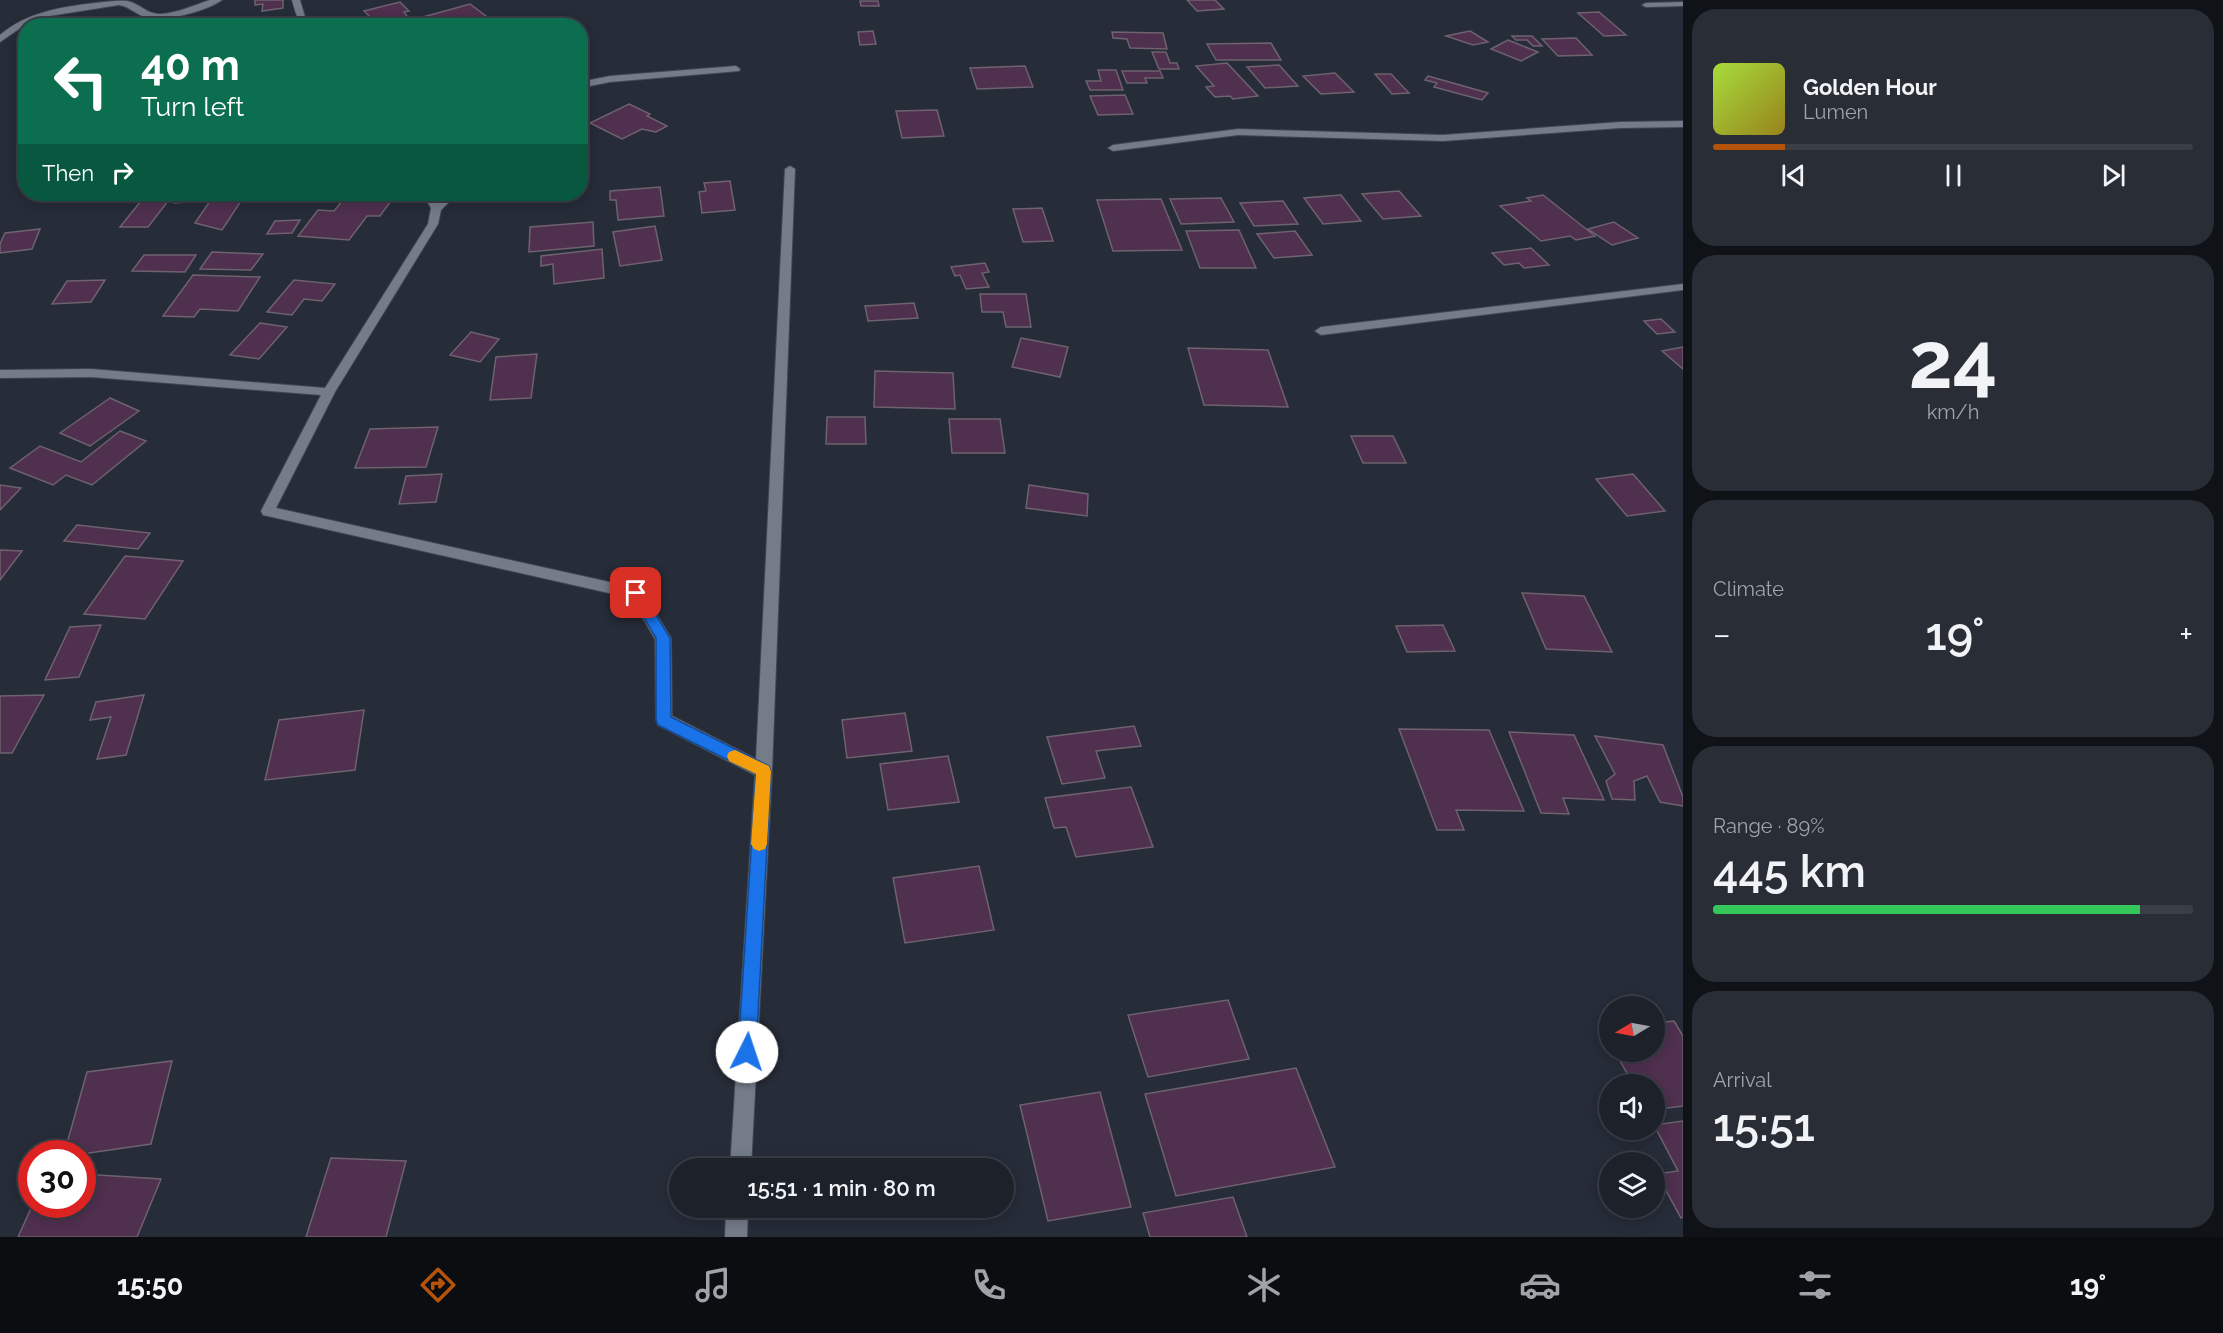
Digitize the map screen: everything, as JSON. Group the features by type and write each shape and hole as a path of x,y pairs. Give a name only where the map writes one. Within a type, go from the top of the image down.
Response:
{"street":[{"path":"28,18 38,14 119,3 130,4 136,12 147,17 158,17 218,0"},
{"path":"296,0 300,18"},
{"path":"1646,5 1683,4"},
{"path":"0,39 18,24"},
{"path":"588,83 610,79 736,69"},
{"path":"1113,148 1238,132 1443,138 1620,125 1683,124"},
{"path":"741,1158 764,771 790,169"},
{"path":"434,201 436,209 433,224 329,392 268,511 636,593 663,638 664,720 764,771"},
{"path":"436,209 445,201"},
{"path":"1321,331 1683,287"},
{"path":"0,374 91,373 329,392"},
{"path":"736,1237 737,1218"}],"building":[{"path":"255,0 283,0 283,8 262,11 263,4 255,5"},
{"path":"1187,0 1215,0 1224,9 1197,11"},
{"path":"860,1 878,1 879,6 861,6"},
{"path":"400,2 409,11 404,12 407,16 400,18 371,18 364,11"},
{"path":"470,4 489,18 420,18"},
{"path":"1599,12 1626,35 1604,36 1578,13"},
{"path":"873,31 876,44 860,45 858,32"},
{"path":"1470,31 1488,42 1473,45 1446,36"},
{"path":"1112,32 1163,33 1167,49 1130,48 1127,39 1113,38"},
{"path":"1512,36 1532,36 1542,46 1533,46 1527,40 1516,40"},
{"path":"1576,38 1592,55 1558,56 1542,39"},
{"path":"1508,40 1538,52 1521,61 1491,49"},
{"path":"1271,43 1281,60 1216,60 1207,44"},
{"path":"1152,52 1166,52 1170,63 1177,63 1179,69 1159,69"},
{"path":"1227,63 1258,96 1233,99 1230,96 1215,97 1206,87 1214,86 1196,66"},
{"path":"1279,65 1298,86 1265,88 1247,67"},
{"path":"1025,66 1033,87 977,89 970,68"},
{"path":"1098,70 1116,70 1123,90 1090,90 1086,81 1101,81"},
{"path":"1122,71 1160,71 1163,78 1145,78 1147,83 1127,83"},
{"path":"1335,73 1354,92 1321,94 1303,76"},
{"path":"1375,74 1391,74 1409,93 1392,94"},
{"path":"1428,76 1488,93 1482,100 1434,87 1437,83 1425,80"},
{"path":"1125,95 1133,114 1098,115 1090,96"},
{"path":"629,104 650,114 647,116 667,126 656,132 642,129 622,139 590,123"},
{"path":"937,110 944,136 902,138 896,111"},
{"path":"730,181 735,210 702,213 699,192 706,191 704,183"},
{"path":"660,187 664,216 618,220 616,200 610,200 610,191"},
{"path":"1399,191 1421,216 1383,219 1362,194"},
{"path":"1341,195 1361,221 1323,224 1304,198"},
{"path":"1543,195 1595,236 1576,240 1570,236 1541,241 1500,206 1531,201 1527,198"},
{"path":"1221,198 1234,222 1181,224 1170,199"},
{"path":"1161,199 1182,250 1113,251 1097,200"},
{"path":"141,201 168,201 148,227 120,227"},
{"path":"210,201 241,201 222,230 195,223"},
{"path":"342,201 391,201 380,216 367,216 349,240 298,236 318,210 334,211"},
{"path":"1283,201 1298,224 1254,226 1240,203"},
{"path":"1042,208 1053,241 1023,242 1013,209"},
{"path":"300,220 292,233 267,234 275,221"},
{"path":"593,222 594,246 529,252 530,227"},
{"path":"1614,222 1638,238 1612,245 1588,229"},
{"path":"655,226 662,260 620,266 613,232"},
{"path":"40,229 32,249 0,253 0,244 5,233"},
{"path":"1239,230 1256,268 1200,268 1186,231"},
{"path":"1295,231 1312,255 1274,258 1257,234"},
{"path":"1531,248 1549,265 1524,268 1519,263 1504,265 1492,253"},
{"path":"602,249 604,278 554,284 553,264 541,266 541,256"},
{"path":"212,252 263,254 251,270 200,269"},
{"path":"144,255 196,255 185,272 132,271"},
{"path":"985,263 989,272 982,273 989,287 966,289 960,275 955,276 951,267"},
{"path":"193,275 260,277 238,311 200,309 194,317 163,316"},
{"path":"105,280 91,302 52,304 67,281"},
{"path":"294,280 335,284 322,301 304,299 292,315 267,312"},
{"path":"980,294 1026,294 1031,327 1006,327 1003,312 982,312"},
{"path":"914,303 918,318 868,321 865,306"},
{"path":"1661,319 1675,332 1657,334 1644,321"},
{"path":"260,323 287,327 259,359 230,355"},
{"path":"471,332 499,339 480,362 450,355"},
{"path":"1021,338 1068,347 1060,377 1012,367"},
{"path":"1683,347 1683,369 1662,351"},
{"path":"1188,348 1268,350 1288,407 1204,405"},
{"path":"537,354 531,398 490,400 496,357"},
{"path":"875,371 953,373 955,409 874,407"},
{"path":"110,398 139,411 90,446 60,433"},
{"path":"827,417 865,417 866,444 826,444"},
{"path":"949,419 1000,419 1005,453 952,453"},
{"path":"438,427 426,467 355,468 370,429"},
{"path":"120,431 146,441 92,485 66,475 53,485 10,468 40,446 81,462"},
{"path":"1351,436 1393,436 1406,463 1363,463"},
{"path":"442,474 436,502 399,504 406,476"},
{"path":"1633,474 1665,511 1627,516 1596,479"},
{"path":"0,485 21,488 0,510"},
{"path":"1029,485 1088,494 1087,516 1026,508"},
{"path":"77,525 150,533 138,549 64,541"},
{"path":"0,550 22,551 0,580"},
{"path":"125,556 183,561 145,619 84,614"},
{"path":"1522,593 1584,596 1612,652 1546,649"},
{"path":"101,625 79,677 45,680 70,627"},
{"path":"1443,625 1455,651 1407,652 1396,626"},
{"path":"44,695 12,753 0,753 0,696"},
{"path":"144,695 126,755 97,759 111,717 90,720 96,702"},
{"path":"364,710 355,770 265,780 279,720"},
{"path":"905,713 912,751 847,758 842,720"},
{"path":"1134,726 1141,746 1096,751 1105,778 1062,784 1047,737"},
{"path":"1399,729 1489,730 1524,811 1456,810 1464,830 1437,830"},
{"path":"1509,732 1574,735 1604,800 1563,798 1569,814 1541,813"},
{"path":"1595,736 1663,745 1683,797 1683,806 1660,802 1647,776 1634,781 1635,800 1612,799 1606,781 1615,774"},
{"path":"948,756 959,802 888,810 880,764"},
{"path":"1131,787 1153,847 1076,857 1066,827 1054,828 1045,798"},
{"path":"979,866 994,930 905,943 893,878"},
{"path":"1228,1000 1249,1059 1148,1077 1128,1015"},
{"path":"1674,1021 1683,1036 1683,1106 1665,1108 1665,1074 1627,1074 1621,1062 1665,1062 1665,1022"},
{"path":"172,1061 151,1144 96,1152 96,1140 68,1140 87,1072"},
{"path":"1296,1068 1335,1167 1176,1196 1145,1094"},
{"path":"1100,1092 1131,1207 1048,1221 1020,1105"},
{"path":"1683,1121 1683,1217 1681,1218 1665,1189 1665,1173 1678,1171 1662,1140 1665,1140 1665,1123"},
{"path":"331,1158 406,1161 386,1237 306,1237"},
{"path":"96,1175 161,1179 137,1237 18,1237 27,1218 96,1218"},
{"path":"1233,1197 1247,1237 1150,1237 1143,1213"}],"slow traffic":[{"path":"735,756 764,771 759,844"}],"route":[{"path":"636,593 663,638 664,720 764,771 747,1052"}]}
